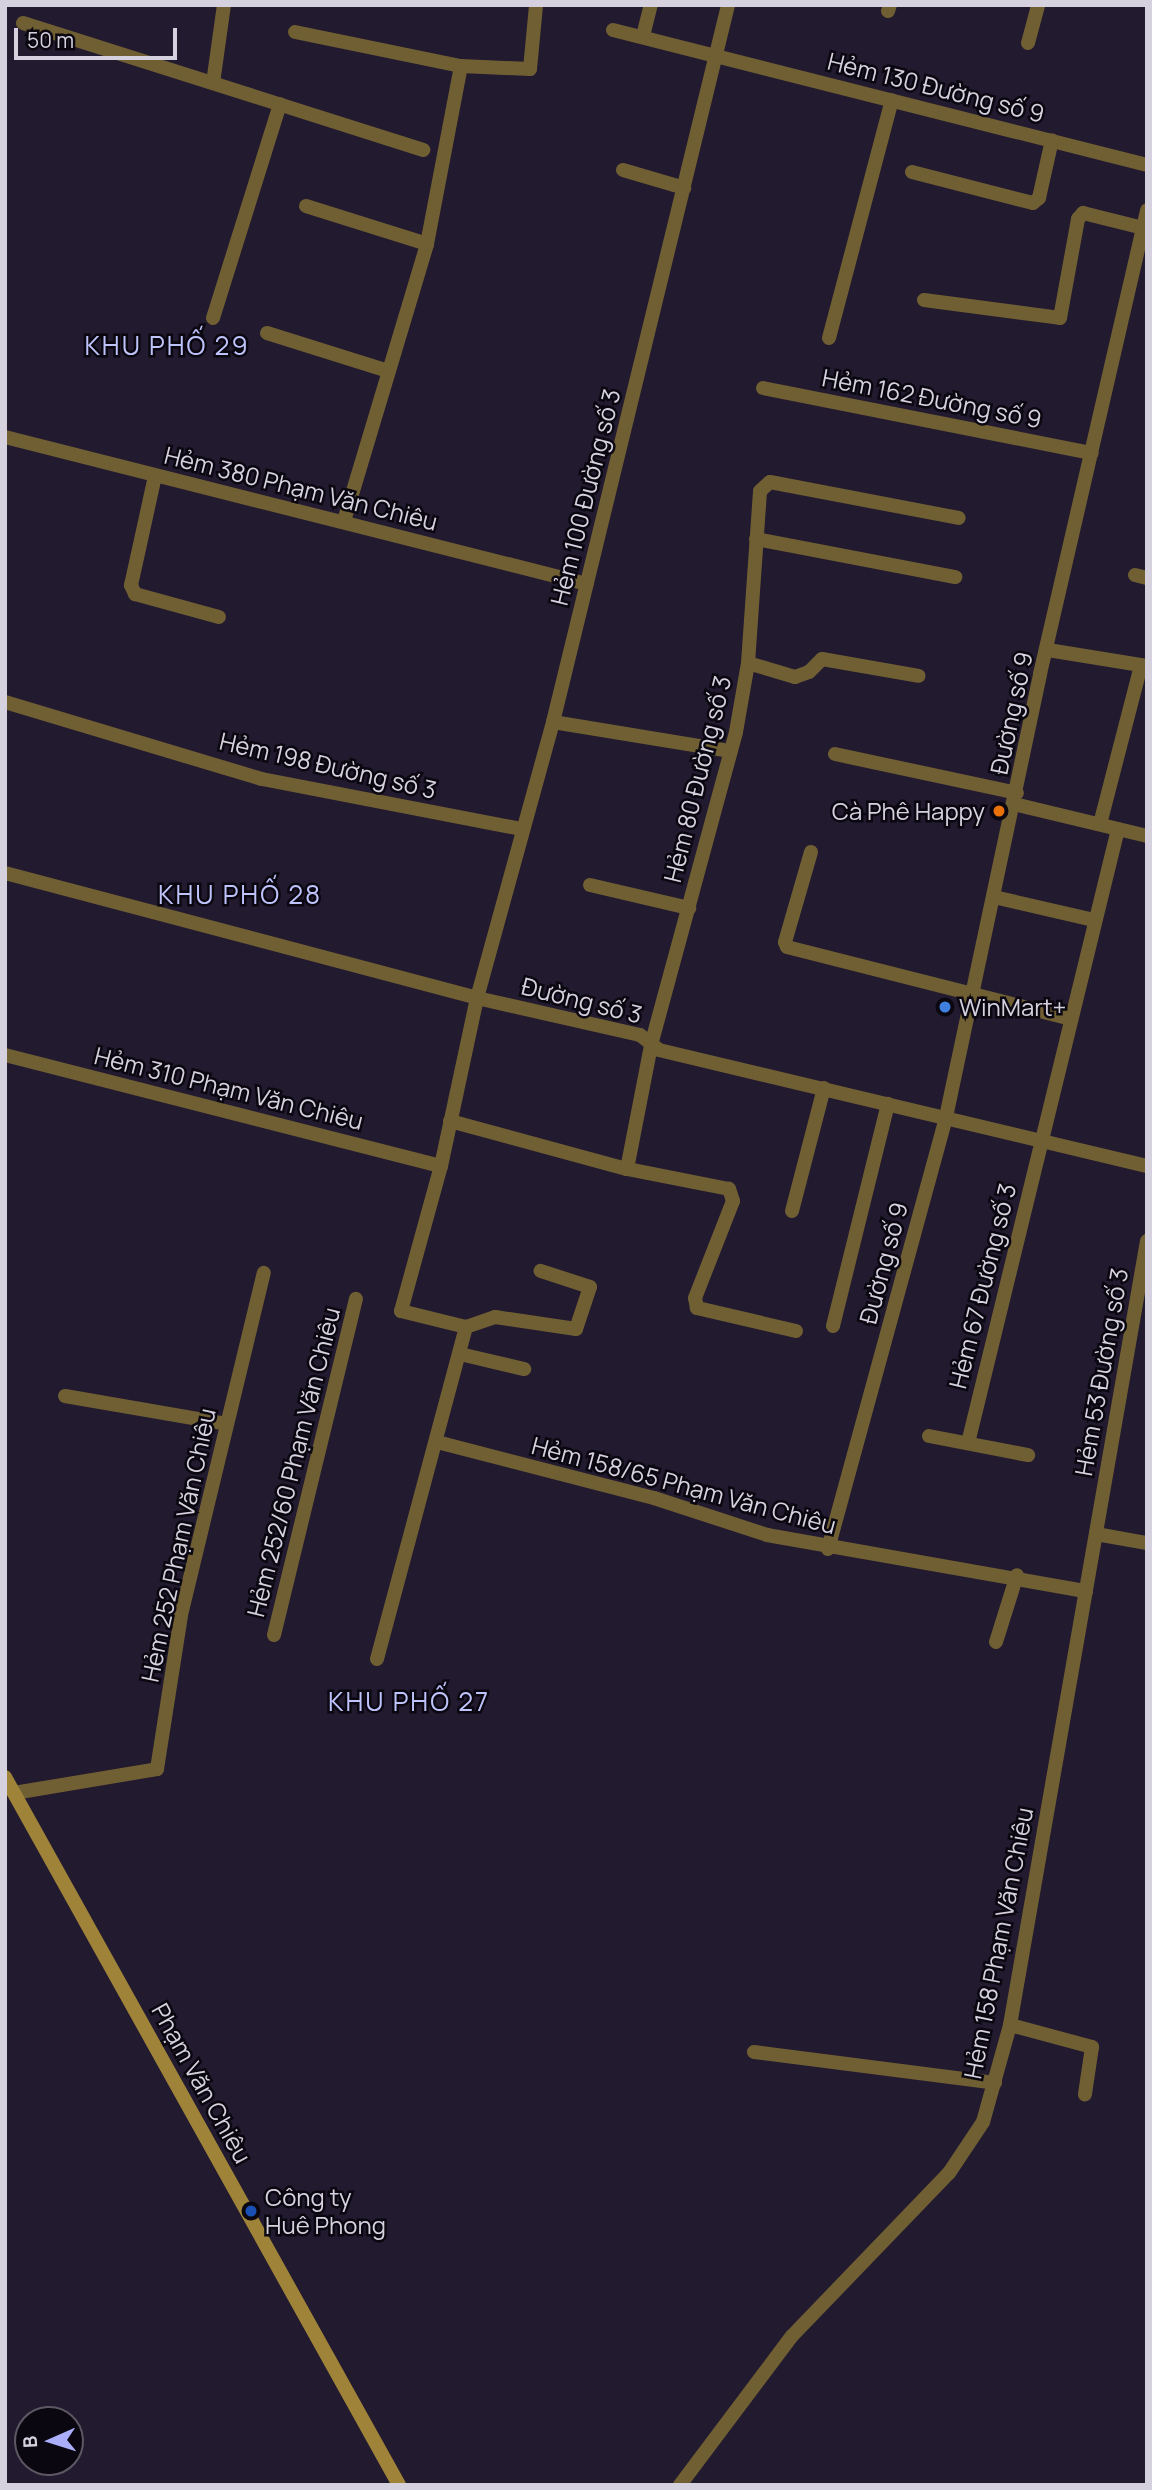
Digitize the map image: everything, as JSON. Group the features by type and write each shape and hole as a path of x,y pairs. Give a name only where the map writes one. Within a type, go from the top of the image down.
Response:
{"main road":[{"name":"Phạm Văn Chiêu","path":"5,1777 399,2485"}],"street":[{"path":"213,83 224,5"},
{"path":"295,32 461,66 530,69 536,5"},
{"path":"643,36 651,5"},
{"name":"Hẻm 100 Đường số 3","path":"477,998 553,722 728,5"},
{"path":"1028,43 1038,5"},
{"path":"23,23 423,150"},
{"name":"Hẻm 130 Đường số 9","path":"613,30 1147,165"},
{"path":"344,521 427,244 461,66"},
{"path":"830,338 892,100"},
{"path":"213,318 281,104"},
{"path":"912,172 1033,203 1039,198 1052,141"},
{"path":"623,170 684,187"},
{"path":"306,206 427,244"},
{"name":"Đường số 9","path":"828,1549 946,1117 1147,210"},
{"path":"924,300 1060,318 1083,213 1143,229"},
{"path":"267,333 388,371"},
{"name":"Hẻm 162 Đường số 9","path":"763,388 1092,453"},
{"name":"Hẻm 380 Phạm Văn Chiêu","path":"5,437 587,584"},
{"path":"155,476 131,585 135,594 219,617"},
{"name":"Hẻm 80 Đường số 3","path":"627,1169 651,1045 731,751 748,663 760,491 770,482 959,518"},
{"path":"756,539 954,577"},
{"path":"1048,650 1144,666 1100,824"},
{"path":"748,663 795,677 809,672 822,659 919,676"},
{"name":"Hẻm 198 Đường số 3","path":"5,702 262,779 522,829"},
{"path":"553,722 731,751"},
{"path":"835,754 1015,799 1147,836"},
{"name":"Hẻm 67 Đường số 3","path":"968,1443 996,1312 1043,1139 1118,829"},
{"path":"811,852 785,942 787,947 974,991 1071,1019"},
{"name":"Đường số 3","path":"5,873 477,998 639,1035 651,1045 1147,1166"},
{"path":"590,885 689,908"},
{"path":"994,897 1094,920"},
{"path":"477,998 441,1166 401,1311 466,1328 495,1317 576,1329 590,1287 541,1271"},
{"name":"Hẻm 310 Phạm Văn Chiêu","path":"5,1055 441,1166"},
{"path":"792,1211 824,1088"},
{"path":"833,1326 888,1104"},
{"path":"450,1121 627,1169 729,1189 733,1201 695,1298 697,1308 796,1331"},
{"name":"Hẻm 53 Đường số 3","path":"1100,1511 1147,1241"},
{"name":"Hẻm 252 Phạm Văn Chiêu","path":"14,1793 158,1769 181,1615 264,1273"},
{"name":"Hẻm 252/60 Phạm Văn Chiêu","path":"274,1635 356,1299"},
{"path":"377,1659 466,1328"},
{"path":"460,1354 524,1369"},
{"path":"65,1396 227,1424"},
{"path":"929,1436 1028,1455"},
{"name":"Hẻm 158/65 Phạm Văn Chiêu","path":"437,1442 828,1549 1017,1576 1086,1591"},
{"name":"Hẻm 158 Phạm Văn Chiêu","path":"680,2485 792,2336 949,2173 983,2122 1010,2025 1100,1511"},
{"path":"1096,1534 1147,1543"},
{"path":"996,1642 1017,1576"},
{"path":"1010,2025 1092,2047 1085,2094"},
{"path":"754,2052 995,2083"}],"place":[{"name":"Cà Phê Happy","path":"999,811"},
{"name":"WinMart+","path":"945,1007"},
{"name":"Công ty Huê Phong","path":"251,2211"}],"district":[{"name":"KHU PHỐ 29","path":"167,346"},
{"name":"KHU PHỐ 28","path":"240,895"},
{"name":"KHU PHỐ 27","path":"409,1702"}]}
